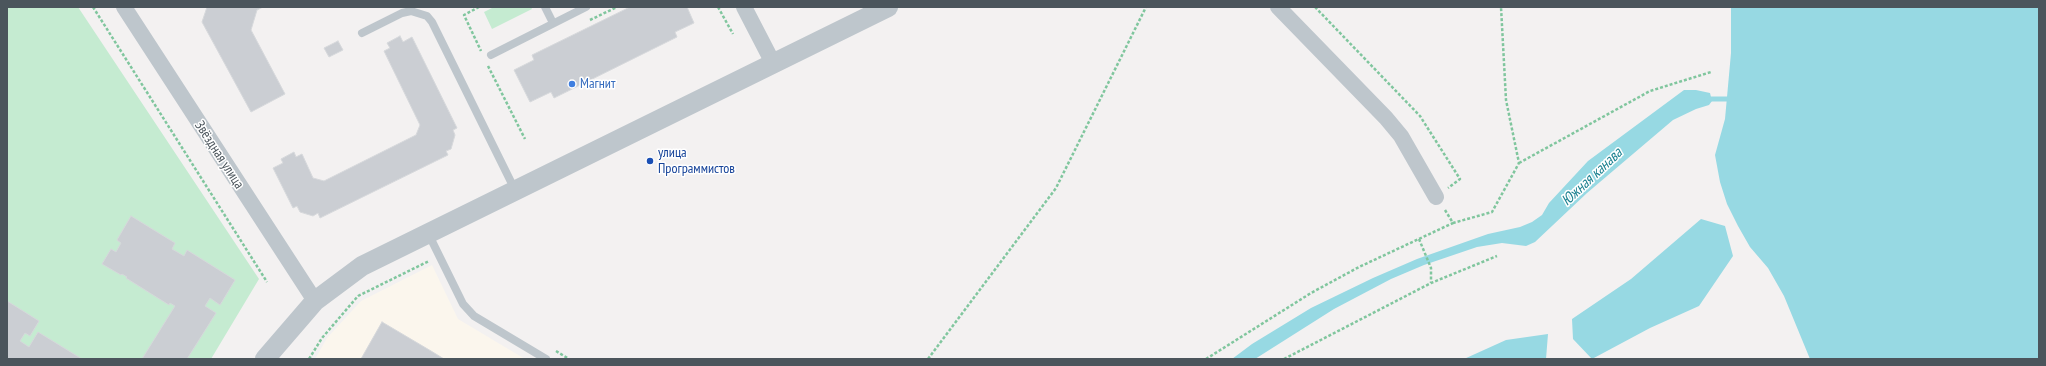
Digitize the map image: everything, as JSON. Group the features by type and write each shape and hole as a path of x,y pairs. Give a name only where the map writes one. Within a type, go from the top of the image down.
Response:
{"street":[{"name":"Звёздная улица","path":"124,7 315,301"},
{"path":"744,7 773,63"},
{"path":"265,359 315,301 362,266 428,232 888,7"},
{"path":"1278,7 1386,118 1401,136 1436,197"}],"lane":[{"path":"545,7 553,23"},
{"path":"487,55 586,7"},
{"path":"362,33 406,12 420,13 427,16 432,22 515,190"},
{"path":"428,232 463,304 474,316 546,359"}],"path":[{"path":"93,7 267,282"},
{"path":"479,7 464,15 487,55"},
{"path":"718,7 733,34"},
{"path":"928,359 1056,188 1146,7"},
{"path":"1315,7 1420,116 1460,179 1436,197 1453,223"},
{"path":"1501,7 1506,100 1519,163"},
{"path":"486,63 525,139"},
{"path":"1206,359 1311,293 1453,223 1492,212 1519,163 1650,92 1711,72"},
{"path":"1419,239 1432,268 1431,283"},
{"path":"1284,359 1431,283 1497,256"},
{"path":"309,359 322,338 358,296 439,257"},
{"path":"549,347 569,359"}],"shaded area":[{"path":"432,265 458,319 525,359 315,359 327,338 361,301"}],"green space":[{"path":"7,7 78,7 259,279 211,359 7,359"},
{"path":"494,7 531,7 532,9 492,29 484,12"}],"water":[{"path":"1731,7 2039,7 2039,359 1810,359 1784,296 1768,268 1750,247 1738,226 1727,204 1720,182 1715,155 1725,119 1731,53"},
{"path":"1684,90 1696,90 1710,93 1712,101 1709,105 1696,109 1673,120 1587,193 1535,242 1526,246 1502,243 1477,247 1424,265 1391,279 1334,309 1255,359 1232,359 1252,344 1311,308 1373,278 1417,259 1488,234 1520,227 1532,222 1542,215 1549,203 1588,161"},
{"path":"1701,219 1725,226 1733,256 1699,306 1650,328 1592,359 1573,339 1572,319 1631,279"},
{"path":"1548,334 1546,359 1464,359 1506,340"}],"building":[{"path":"207,7 263,7 257,10 251,30 285,94 251,112 202,22"},
{"path":"630,7 687,7 694,23 675,32 677,37 554,98 551,92 530,102 514,70 534,60 532,55"},
{"path":"400,36 403,42 412,37 457,128 453,130 455,135 451,149 446,151 448,155 320,218 318,213 313,216 300,212 297,206 293,208 273,168 283,163 281,159 294,152 296,157 302,154 313,178 324,181 416,135 420,125 384,51 390,48 387,43"},
{"path":"338,41 343,50 329,57 324,48"},
{"path":"131,216 175,243 172,249 184,256 187,250 235,280 220,305 210,298 205,306 216,313 187,359 142,359 175,306 170,303 169,305 126,278 127,277 102,264 111,249 116,252 121,243 117,240"},
{"path":"7,301 39,321 30,336 25,333 20,341 29,347 38,332 82,359 7,359"},
{"path":"382,322 431,351 444,359 361,359"}],"waterway":[{"name":"Южная канава","path":"1707,99 1733,99"}],"place":[{"name":"Магнит","path":"572,84"},
{"name":"улица Программистов","path":"650,161"}]}
